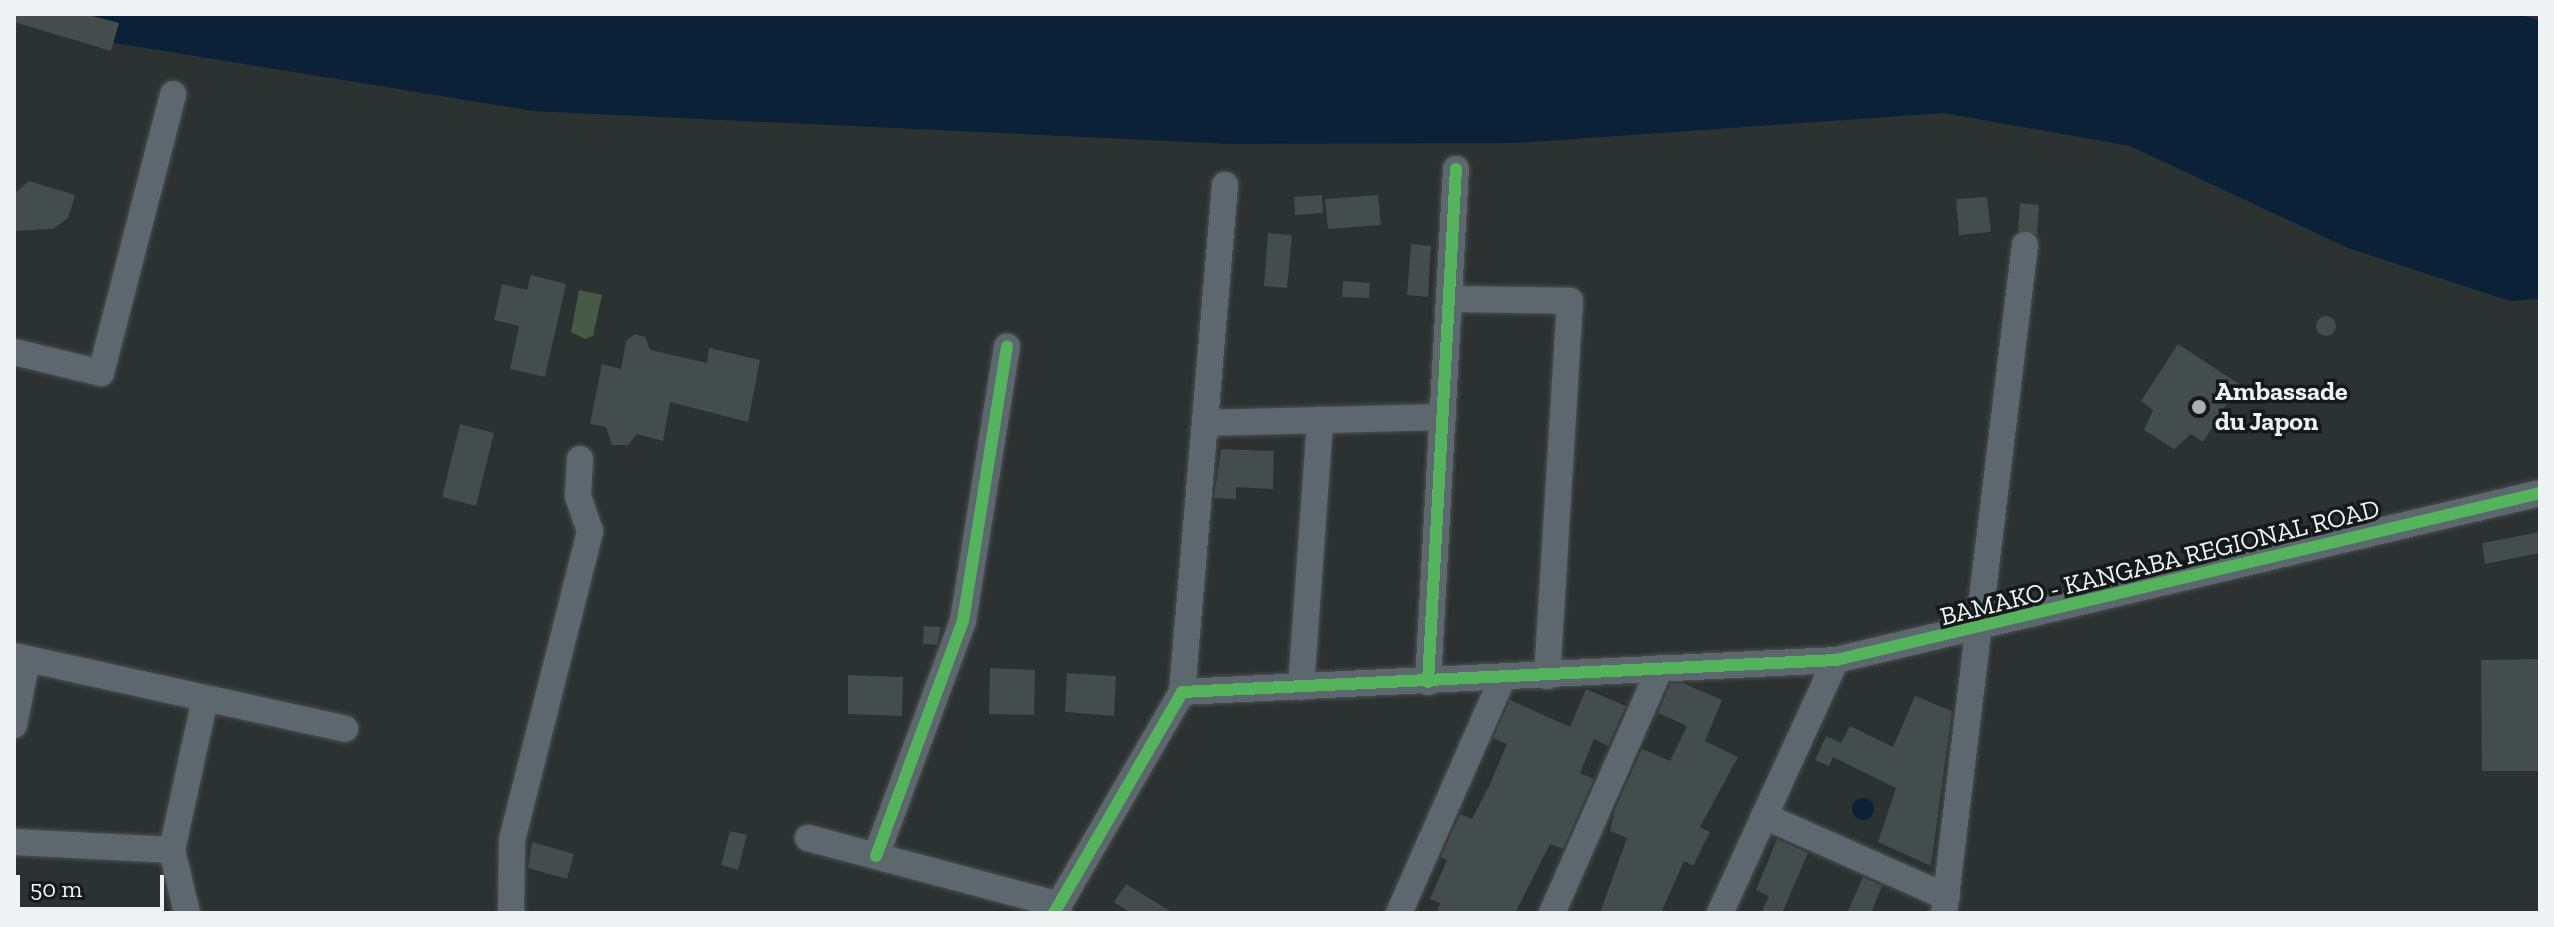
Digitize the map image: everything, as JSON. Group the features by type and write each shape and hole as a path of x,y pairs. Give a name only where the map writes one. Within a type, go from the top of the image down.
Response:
{"street":[{"path":"14,352 101,373 173,94"},
{"path":"1428,682 1456,169"},
{"path":"808,838 1057,909 1182,692 1225,185"},
{"path":"1764,816 1946,905 2025,245"},
{"path":"1449,299 1570,301 1547,676"},
{"path":"876,856 963,621 1007,346"},
{"path":"1205,423 1443,417"},
{"path":"1301,687 1320,420"},
{"path":"511,913 512,840 590,531 578,496 580,459"},
{"name":"BAMAKO - KANGABA REGIONAL ROAD","path":"1182,692 1502,679 1836,660 1978,632 2540,493"},
{"path":"14,725 20,658 345,729"},
{"path":"1720,913 1836,660"},
{"path":"1552,913 1660,668"},
{"path":"1399,913 1502,679"},
{"path":"187,913 172,850 205,699"},
{"path":"14,842 172,850"}],"green space":[{"path":"579,290 602,295 593,336 585,339 571,332"}],"water":[{"path":"18,14 2517,14 2540,20 2540,299 2510,301 2348,248 2130,146 1944,113 1517,143 1233,144 533,111 115,43"},
{"path":"1863,798 1871,801 1874,809 1871,817 1863,820 1855,817 1852,809 1855,801"}],"building":[{"path":"14,14 85,14 119,23 111,51 14,22"},
{"path":"29,181 75,195 68,218 53,229 14,231 14,194"},
{"path":"1322,195 1323,213 1295,215 1294,197"},
{"path":"1378,195 1381,225 1328,229 1325,199"},
{"path":"1987,197 1991,232 1959,235 1956,199"},
{"path":"2020,203 2039,205 2037,235 2018,231"},
{"path":"1268,233 1292,235 1287,288 1264,286"},
{"path":"1411,244 1431,246 1428,297 1407,295"},
{"path":"531,275 566,284 545,377 510,369 519,326 494,320 502,284 527,290"},
{"path":"1343,281 1370,283 1369,298 1342,297"},
{"path":"2326,316 2333,319 2336,326 2333,333 2326,336 2319,333 2316,326 2319,319"},
{"path":"635,334 645,337 650,350 707,363 709,348 760,360 748,422 670,402 663,441 637,434 628,445 612,445 606,427 590,424 602,364 621,369 626,341"},
{"path":"2178,344 2239,384 2203,442 2191,434 2174,449 2144,430 2153,410 2141,401"},
{"path":"460,424 494,433 476,506 442,497"},
{"path":"1221,449 1274,451 1273,489 1236,487 1236,499 1214,498"},
{"path":"2540,532 2540,553 2485,564 2482,543"},
{"path":"924,626 941,627 937,645 923,644"},
{"path":"2540,659 2540,771 2482,771 2481,660"},
{"path":"990,668 1035,670 1034,715 989,714"},
{"path":"1067,673 1116,676 1114,716 1065,712"},
{"path":"848,675 903,677 902,716 848,714"},
{"path":"1683,683 1722,700 1705,741 1738,757 1700,827 1710,832 1693,866 1684,861 1661,913 1600,913 1627,838 1610,831 1615,809 1642,749 1670,761 1687,726 1658,713 1670,684"},
{"path":"1586,689 1626,706 1608,746 1594,739 1580,773 1594,779 1563,849 1550,844 1515,913 1437,913 1440,903 1430,899 1447,860 1441,857 1460,814 1472,819 1490,784 1507,744 1493,738 1510,700 1570,727"},
{"path":"1915,696 1952,711 1931,866 1878,842 1896,788 1833,757 1829,766 1815,760 1826,736 1841,743 1850,726 1893,747"},
{"path":"730,831 747,835 738,870 721,865"},
{"path":"1777,839 1808,853 1782,913 1761,913 1769,896 1756,890"},
{"path":"532,842 574,854 567,879 528,868"},
{"path":"1863,877 1882,886 1871,913 1847,913"},
{"path":"1126,884 1173,913 1131,913 1114,902"}],"cycle path":[{"path":"1428,682 1456,169"},
{"path":"876,856 963,621 1007,346"},
{"path":"1054,913 1182,692 1836,660 2540,493"}],"place":[{"name":"Ambassade du Japon","path":"2199,407"}]}
